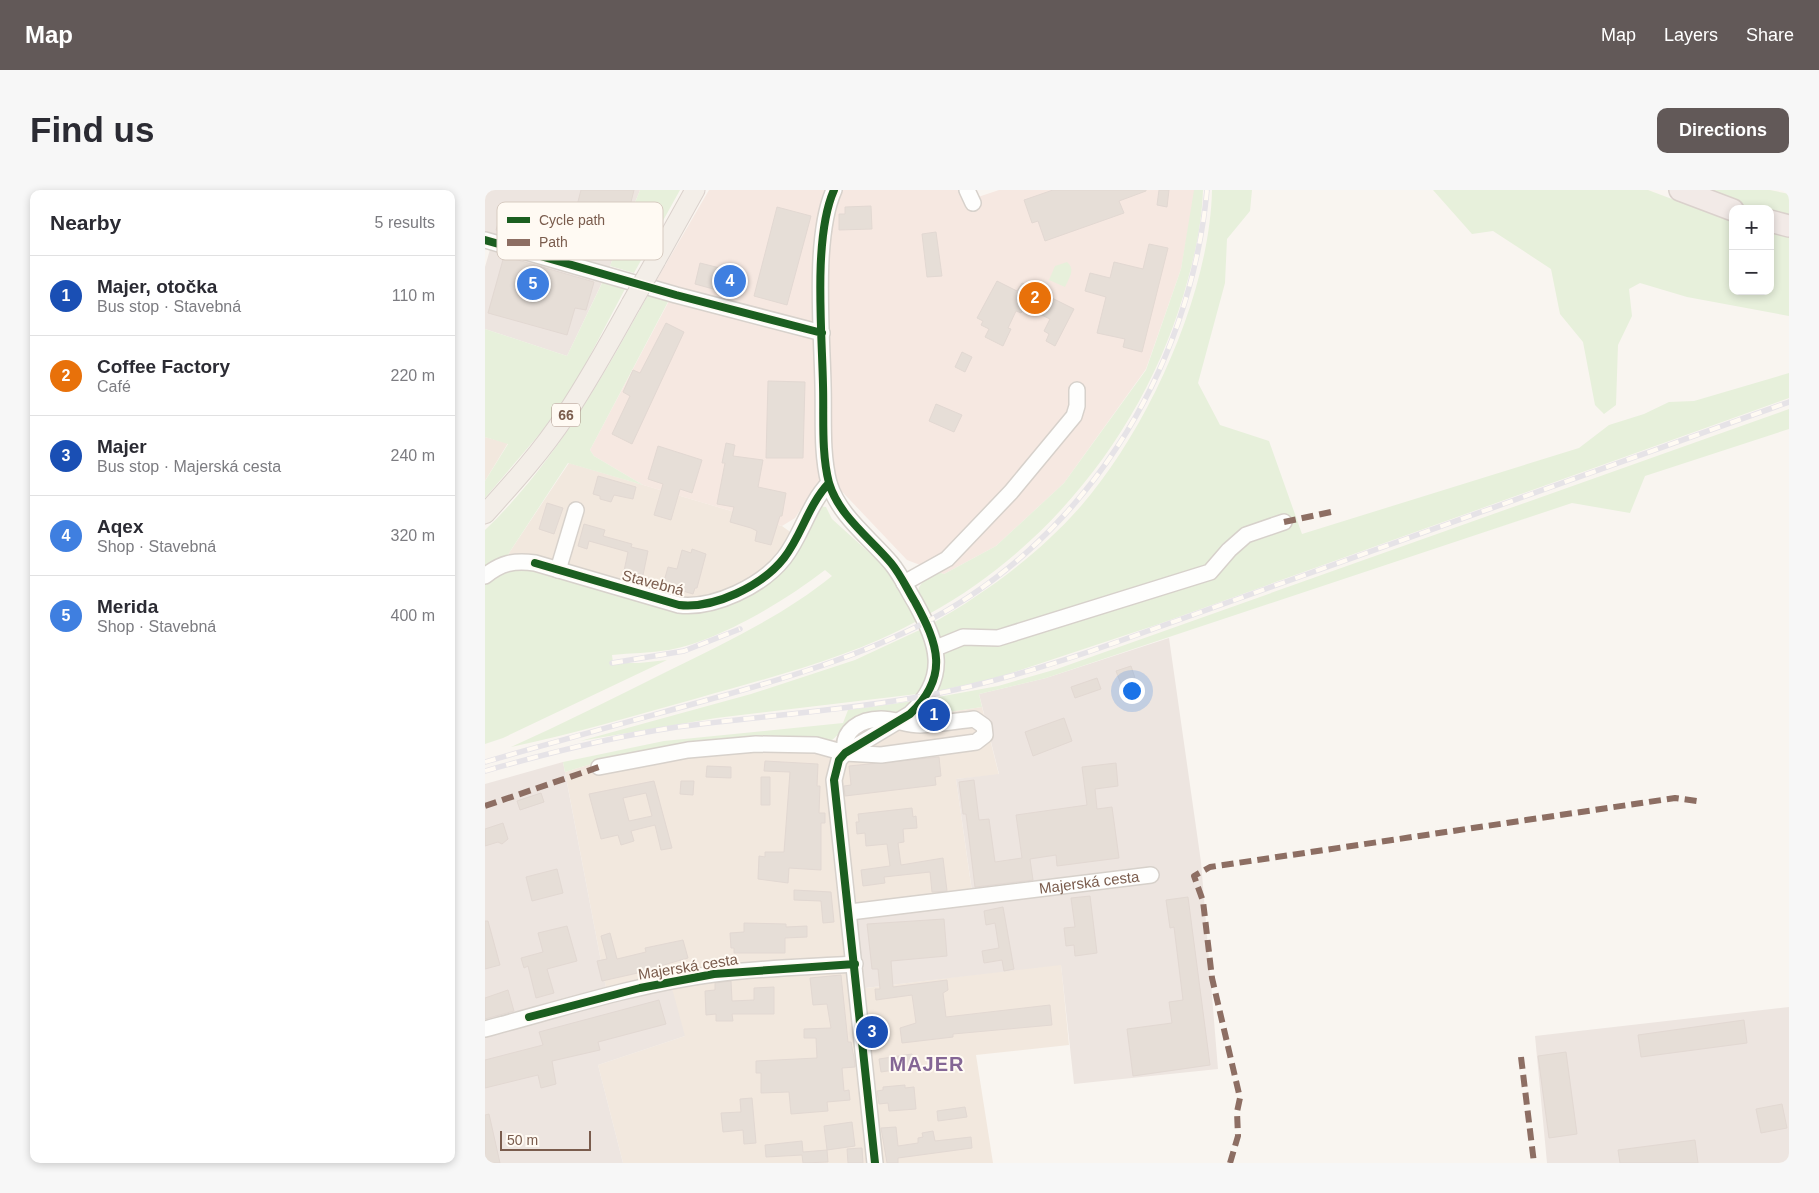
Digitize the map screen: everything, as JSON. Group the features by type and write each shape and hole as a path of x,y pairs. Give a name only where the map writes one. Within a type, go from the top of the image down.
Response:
{"highway":[{"path":"1680,190 1729,208"},
{"path":"1774,222 1789,226"}],"main road":[{"name":"66","path":"663,247 695,190"},
{"name":"66","path":"485,514 523,471 564,418 604,354 656,260"}],"street":[{"path":"834,190 826,218 822,251 824,437 829,483 835,498 847,516 893,565 930,630 936,648 936,668 926,696 910,714 845,753 839,760 834,780 850,912 875,1163"},
{"path":"546,260 822,333"},
{"path":"904,583 947,559 1011,492 1074,416 1077,406 1077,390"},
{"name":"Stavebná","path":"485,576 508,562 535,563 679,605 694,607 715,603 740,592 765,576 783,559 817,495 829,483"},
{"path":"558,570 576,510"},
{"path":"936,648 963,637 998,638 1211,572 1229,550 1246,535 1284,522"},
{"path":"599,767 688,750 756,744 816,745 845,753 881,755 976,742 985,735 984,726 974,719 918,725 897,722"},
{"name":"Majerská cesta","path":"850,912 1151,875"},
{"name":"Majerská cesta","path":"485,1029 630,991 705,975 855,964"}],"shaded area":[{"path":"485,190 640,190 635,202 497,202 497,260 612,260 567,356 485,329 485,267 493,239 485,236"},
{"path":"709,190 975,190 978,197 999,190 1194,190 1195,192 1181,269 1146,369 1064,483 996,546 944,574 907,560 831,480 817,484 795,518 782,526 643,485 594,456 590,450 669,301 648,295"},
{"path":"485,437 508,443 485,481"},
{"path":"569,463 782,526 800,539 717,608 688,614 520,564 505,566 509,553"},
{"path":"1169,638 1201,862 1218,1069 1074,1084 1061,965 865,988 854,906 972,891 956,779 999,774 979,694 1046,678"},
{"path":"982,707 999,775 956,779 972,892 866,988 1061,964 1069,1045 976,1055 993,1163 623,1163 598,1065 685,1036 606,988 565,772 611,758 704,743 831,741 936,714"},
{"path":"563,762 606,988 669,977 685,1036 598,1065 623,1163 485,1163 485,784"},
{"path":"1789,1007 1789,1163 1547,1163 1535,1036"}],"green space":[{"path":"640,190 680,190 663,221 663,202 635,202"},
{"path":"1194,190 1203,190 1198,235 1188,279 1171,331 1150,381 1123,428 1092,473 1057,514 1018,552 975,585 929,614 919,594 920,586 938,572 944,574 996,546 1064,483 1146,370 1181,269"},
{"path":"1212,190 1252,190 1250,211 1227,239 1225,283 1198,383 1220,425 1269,441 1302,534 1579,448 1609,425 1644,414 1669,402 1694,401 1789,373 1789,398 1156,625 996,678 938,691 943,656 933,623 1011,571 1065,524 1106,475 1151,399 1171,358 1200,272 1209,230"},
{"path":"1433,190 1648,190 1729,220 1729,295 1774,295 1774,234 1789,237 1789,316 1687,297 1640,283 1629,289 1632,316 1618,345 1616,405 1604,414 1595,405 1583,342 1560,314 1551,269 1493,231 1472,234"},
{"path":"1699,190 1770,190 1789,194 1789,216 1774,213 1774,205 1743,205"},
{"path":"612,260 641,260 634,273 610,266"},
{"path":"1067,262 1070,265 1071,271 1065,287 1049,280 1055,266"},
{"path":"604,279 626,287 575,384 543,430 485,498 485,481 508,444 485,437 485,329 567,356"},
{"path":"648,295 669,300 590,450 594,456 643,485 568,463 509,553 505,566 520,564 689,614 717,608 763,581 819,506 826,507 832,519 884,566 917,621 865,646 810,666 605,724 511,747 753,628 794,604 832,576 825,570 771,607 709,638 669,650 612,655 613,663 667,660 503,738 485,744 485,530 510,504 555,448 595,388"},
{"path":"1789,409 1789,429 1645,476 1630,513 1572,503 1046,678 979,694 982,707 936,714 932,703 938,697 998,686 1057,669"},
{"path":"924,628 928,654 928,671 926,679 917,694 716,718 580,741 751,694 855,660"},
{"path":"914,701 902,711 852,722 831,741 704,743 611,758 565,772 563,762 664,741 843,723 848,710"}],"building":[{"path":"581,190 634,190 631,202 578,202"},
{"path":"1053,190 1146,191 1119,201 1124,213 1045,241 1038,221 1032,223 1024,200"},
{"path":"1159,190 1169,190 1167,207 1157,205"},
{"path":"871,206 872,229 839,230 839,214 845,214 845,207"},
{"path":"777,207 811,216 787,305 754,296"},
{"path":"936,232 942,276 927,277 922,234"},
{"path":"1149,244 1168,248 1142,352 1123,347 1125,339 1097,333 1106,297 1085,291 1090,273 1110,278 1114,262 1143,269"},
{"path":"503,260 518,260 594,282 586,310 575,308 567,335 488,313"},
{"path":"700,263 740,273 735,295 695,284"},
{"path":"997,281 1017,291 1022,283 1074,309 1055,346 1046,341 1049,334 1044,331 1050,319 1025,307 1021,313 1016,311 1008,328 1011,329 1003,346 985,337 989,329 981,325 983,321 977,318"},
{"path":"666,323 684,332 632,444 612,434 630,396 623,392 633,370 640,373"},
{"path":"962,352 972,357 965,372 955,367"},
{"path":"768,381 805,382 803,458 766,458"},
{"path":"936,404 962,415 954,432 929,421"},
{"path":"726,443 735,445 733,456 763,460 758,487 786,493 782,516 780,516 771,545 755,541 757,531 730,522 734,507 717,504 725,463 722,463"},
{"path":"658,446 702,460 692,493 680,489 671,520 654,515 663,484 648,479"},
{"path":"598,476 636,487 633,499 614,495 611,502 600,499 600,496 593,494"},
{"path":"547,503 563,508 554,534 539,529"},
{"path":"584,524 605,530 603,536 632,544 631,547 648,551 643,575 624,571 628,552 589,541 587,549 578,546"},
{"path":"692,549 706,554 697,588 695,588 693,594 663,585 668,567 677,569 682,550 691,553"},
{"path":"1131,666 1135,678 1121,684 1116,671"},
{"path":"1097,678 1101,689 1075,698 1071,687"},
{"path":"1064,718 1072,741 1033,756 1025,732"},
{"path":"939,757 941,776 935,777 936,785 845,796 844,786 851,785 849,766"},
{"path":"765,761 818,764 817,786 820,786 819,813 825,813 825,823 821,823 821,870 789,868 788,883 758,879 759,856 765,857 765,852 784,852 790,772 764,771"},
{"path":"1116,763 1118,786 1095,789 1097,809 1112,807 1119,858 1057,866 1056,855 1030,859 1033,880 975,887 966,814 963,814 959,782 974,780 979,820 989,819 995,862 1022,858 1016,815 1087,805 1082,767"},
{"path":"707,766 731,767 731,778 706,777"},
{"path":"761,777 770,777 770,805 761,805"},
{"path":"654,781 672,848 661,850 655,825 631,831 634,841 621,845 618,835 601,839 589,794","holes":["646,793 652,816 629,821 623,798"]},
{"path":"681,781 694,781 693,795 680,794"},
{"path":"541,793 544,802 520,810 517,801"},
{"path":"912,808 913,817 916,816 917,828 903,829 904,842 898,843 901,865 943,858 947,891 932,892 930,872 884,877 885,883 863,886 861,870 890,866 887,844 866,846 865,833 857,834 856,822 859,822 858,814"},
{"path":"503,823 508,839 502,844 498,842 485,846 485,829"},
{"path":"557,869 563,893 532,901 526,877"},
{"path":"794,890 831,892 834,922 823,923 821,901 794,900"},
{"path":"1090,896 1097,953 1075,956 1074,945 1066,946 1064,928 1075,927 1071,898"},
{"path":"1188,897 1210,1065 1133,1076 1127,1029 1172,1023 1169,1002 1183,1000 1174,927 1170,928 1166,900"},
{"path":"1003,907 1014,969 1004,971 1002,960 984,963 982,951 999,948 995,923 986,925 984,911"},
{"path":"944,919 947,956 891,961 893,987 947,980 948,990 943,993 946,1017 1050,1005 1052,1025 953,1034 953,1037 902,1043 900,1028 916,1023 912,995 876,1000 875,989 880,989 878,969 872,969 867,924"},
{"path":"485,921 488,921 500,965 485,969"},
{"path":"744,923 786,924 786,927 807,926 807,937 785,938 785,953 734,953 734,948 731,948 730,933 744,932"},
{"path":"567,926 577,961 547,969 554,993 536,998 528,966 524,968 521,958 543,952 538,933"},
{"path":"610,933 617,959 646,952 645,948 683,940 688,958 660,966 660,968 602,981 597,961 607,959 601,936"},
{"path":"841,975 848,1042 851,1042 855,1067 842,1068 844,1091 849,1090 850,1100 827,1102 828,1111 791,1114 789,1092 761,1093 761,1073 756,1073 756,1061 817,1058 816,1038 804,1038 804,1029 831,1028 827,1004 813,1005 810,978"},
{"path":"731,981 732,1001 754,1000 754,988 774,987 774,1014 732,1014 733,1021 716,1021 716,1014 706,1015 705,991 715,990 715,983"},
{"path":"508,990 514,1011 485,1019 485,998"},
{"path":"659,1000 666,1024 598,1042 600,1050 552,1061 556,1084 541,1088 538,1075 485,1088 485,1060 543,1045 539,1032"},
{"path":"1744,1020 1747,1043 1641,1057 1638,1035"},
{"path":"1566,1052 1577,1134 1549,1138 1538,1056"},
{"path":"912,1054 914,1067 881,1072 879,1059"},
{"path":"905,1085 905,1088 914,1087 916,1109 889,1111 888,1103 879,1104 877,1091 883,1090 883,1087"},
{"path":"752,1098 756,1143 744,1144 743,1130 723,1132 721,1113 741,1112 740,1099"},
{"path":"1782,1104 1787,1128 1761,1133 1756,1109"},
{"path":"965,1107 967,1117 938,1121 937,1111"},
{"path":"489,1114 500,1163 485,1163 485,1115"},
{"path":"852,1122 855,1146 827,1150 824,1126"},
{"path":"896,1127 898,1146 918,1143 918,1138 923,1137 922,1133 933,1131 935,1141 971,1137 972,1148 898,1158 898,1163 887,1163 881,1128"},
{"path":"1695,1140 1698,1163 1620,1163 1618,1150"},
{"path":"802,1141 803,1152 827,1150 828,1162 803,1163 802,1155 766,1157 765,1145"},
{"path":"862,1148 863,1163 848,1163 847,1149"}],"railway":[{"path":"485,762 750,688 862,651 916,627 976,592 1030,550 1077,501 1118,446 1151,387 1178,324 1196,258 1207,190"},
{"path":"485,771 580,746 652,731 893,701 973,686 1022,673 1117,642 1789,402"},
{"path":"612,663 684,651 740,629"}],"marked path":[{"path":"1284,522 1331,512"},
{"path":"485,806 599,767"},
{"path":"1230,1163 1238,1136 1237,1112 1240,1098 1212,978 1203,901 1194,876 1210,867 1675,798 1697,801"},
{"path":"1521,1057 1534,1163"}],"cycle path":[{"path":"834,190 827,210 823,233 820,285 826,471 834,495 847,516 891,563 901,577 930,632 936,659 935,673 931,686 923,700 910,714 845,753 839,760 834,780 875,1163"},
{"path":"485,240 497,243"},
{"path":"554,260 676,295 822,333"},
{"path":"535,563 679,605 693,605 722,599 750,586 775,568 796,540 810,510 829,483"},
{"path":"529,1017 640,988 714,974 855,964"}],"place":[{"name":"Aqex","path":"730,281"},
{"name":"Merida","path":"533,284"},
{"name":"Coffee Factory","path":"1035,298"},
{"name":"Majer, otočka","path":"934,715"},
{"name":"Majer","path":"872,1032"}],"district":[{"name":"MAJER","path":"927,1064"}]}
